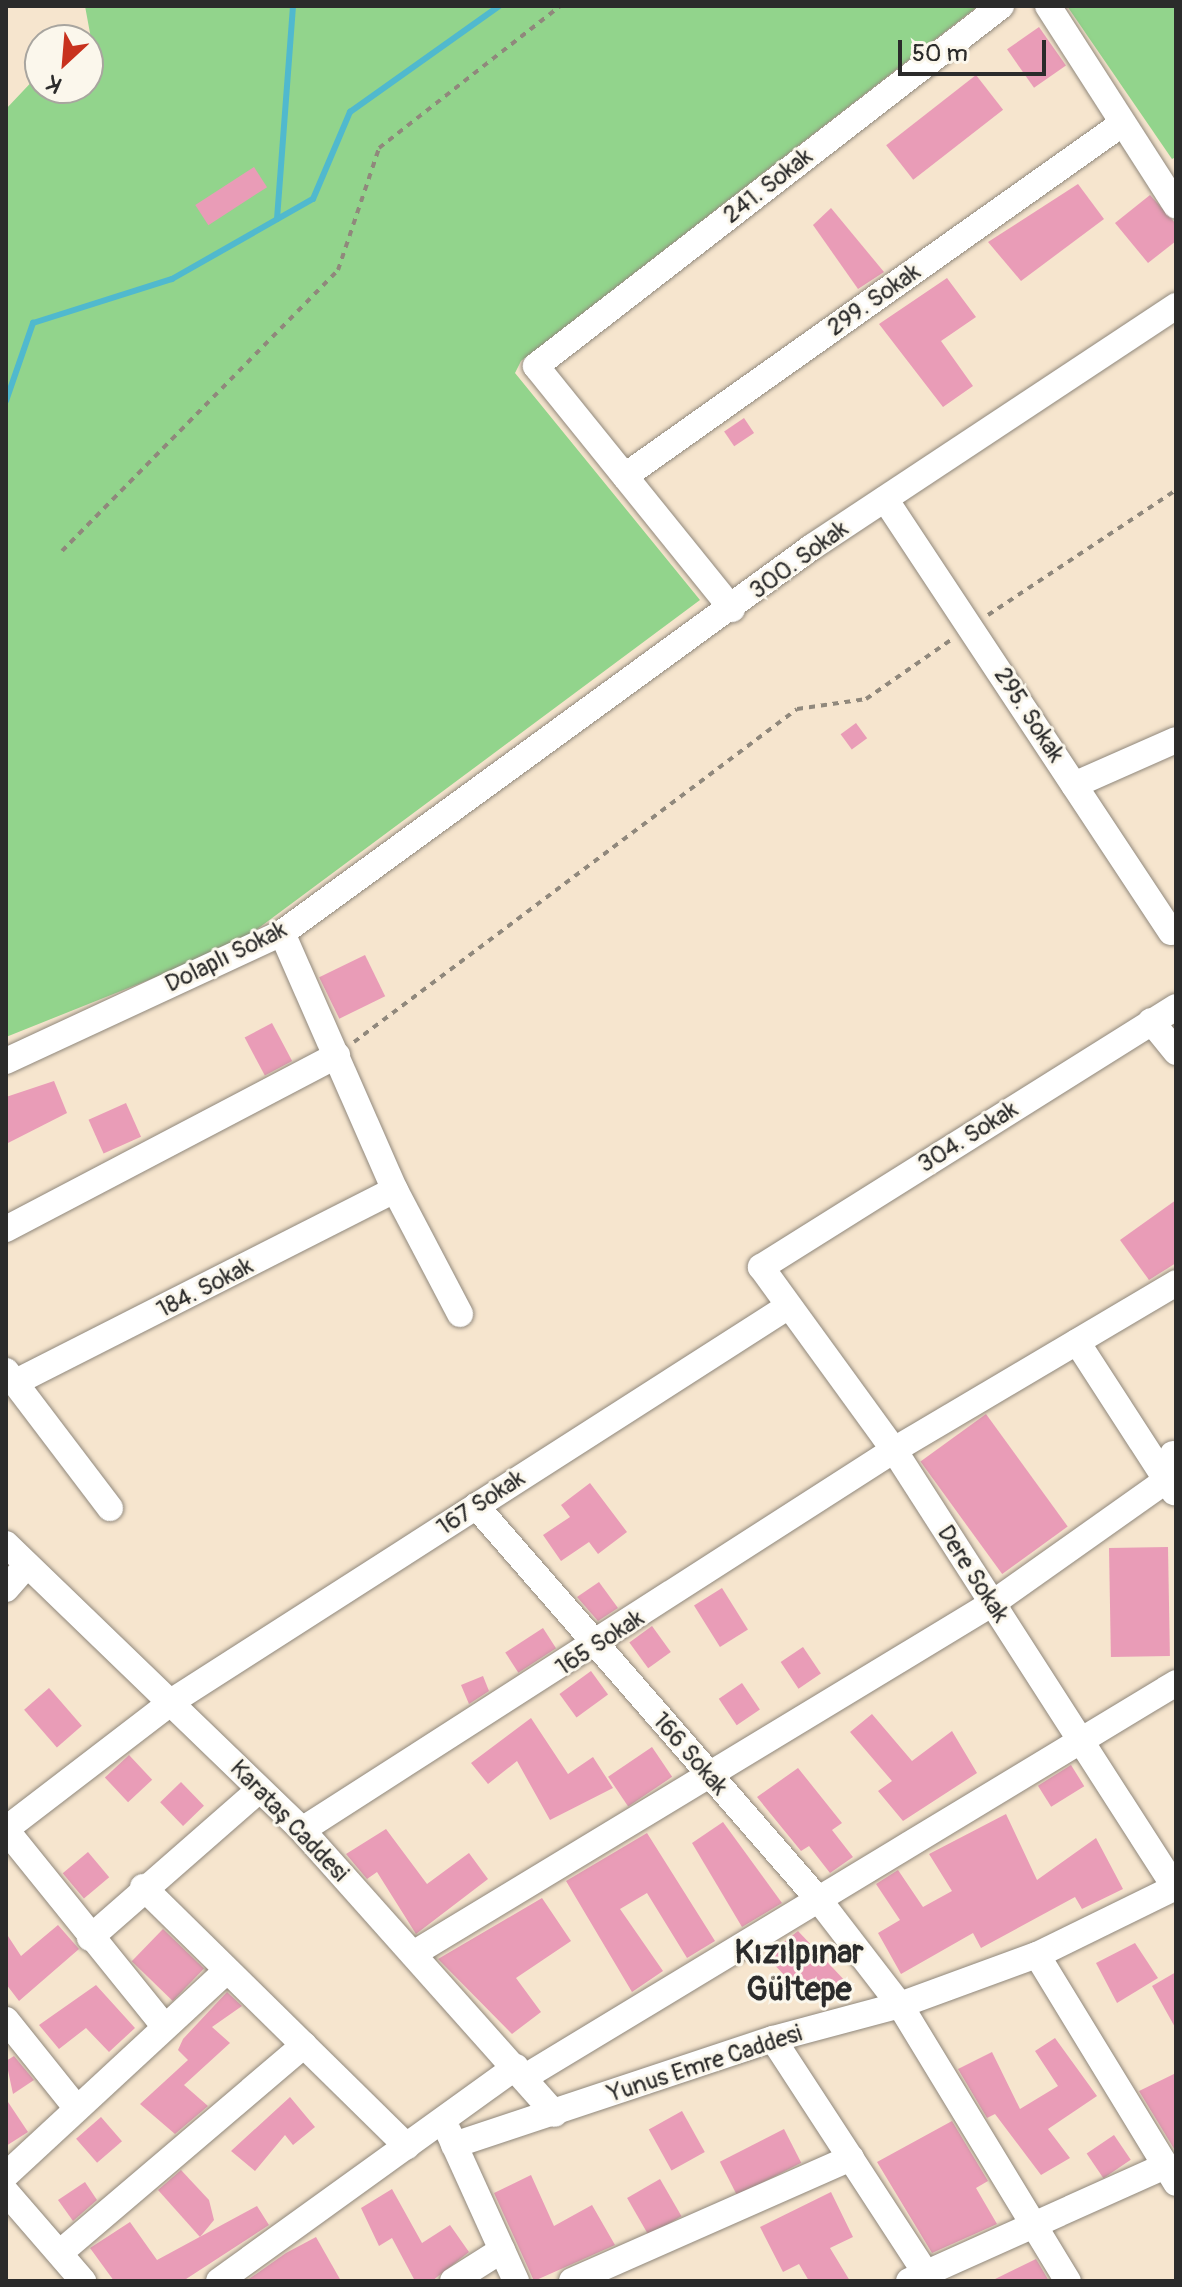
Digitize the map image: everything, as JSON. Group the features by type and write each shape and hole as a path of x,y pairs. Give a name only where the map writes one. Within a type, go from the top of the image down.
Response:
{"street":[{"name":"241. Sokak","path":"625,476 536,366 1001,6"},
{"path":"1048,6 1176,205"},
{"name":"299. Sokak","path":"625,476 1123,123"},
{"name":"300. Sokak","path":"431,827 885,499 1176,306"},
{"path":"625,476 732,609"},
{"name":"295. Sokak","path":"885,499 1171,932"},
{"path":"1074,785 1176,740"},
{"name":"Dolaplı Sokak","path":"6,1061 282,933 431,827"},
{"path":"282,933 395,1190 460,1314"},
{"name":"304. Sokak","path":"761,1267 1176,1007"},
{"path":"1151,1021 1176,1052"},
{"path":"6,1229 337,1055"},
{"name":"184. Sokak","path":"10,1377 395,1190"},
{"name":"Dere Sokak","path":"761,1267 894,1450 1080,1745 1176,1888"},
{"name":"165 Sokak","path":"302,1830 598,1645 894,1450 1176,1283"},
{"name":"167 Sokak","path":"6,1830 174,1700 789,1306"},
{"path":"413,1954 993,1603 1173,1472 1077,1342"},
{"path":"10,1377 110,1508"},
{"name":"166 Sokak","path":"476,1506 706,1775 819,1900 900,2005 1068,2281"},
{"name":"Karataş Caddesi","path":"6,1544 26,1566 174,1700 259,1790 302,1830 555,2114"},
{"path":"6,1589 26,1566"},
{"path":"219,2281 443,2120 1080,1745 1176,1683"},
{"path":"90,1938 143,1887 259,1790"},
{"path":"6,1830 164,2026"},
{"path":"143,1887 407,2146"},
{"name":"Yunus Emre Caddesi","path":"454,2145 555,2114 773,2039 900,2005 1037,1955 1176,1888"},
{"path":"773,2039 851,2158 922,2278 1035,2226 1171,2174 1037,1955"},
{"path":"6,2175 75,2106 227,1970"},
{"path":"6,2020 75,2106"},
{"path":"62,2251 304,2045"},
{"path":"443,2120 516,2281"},
{"path":"572,2281 851,2158"},
{"path":"6,2192 62,2251 83,2281"},
{"path":"453,2281 502,2250"}],"path":[{"path":"62,551 338,270 379,148 560,6"},
{"path":"337,1055 797,709 866,699 1176,490"}],"green space":[{"path":"85,6 978,6 521,361 515,373 700,600 236,945 6,1037 6,109 24,90 24,104 104,104 104,24 88,24"},
{"path":"1067,6 1176,6 1176,157 1172,159"}],"building":[{"path":"1039,27 1066,66 1034,88 1007,49"},
{"path":"976,75 1003,110 913,180 886,145"},
{"path":"254,167 267,187 208,225 195,205"},
{"path":"1078,184 1104,219 1021,281 988,242"},
{"path":"1150,195 1176,224 1176,241 1148,263 1115,223"},
{"path":"831,208 884,272 858,289 813,225"},
{"path":"947,278 976,317 941,341 973,386 943,407 879,324"},
{"path":"744,418 754,433 734,446 724,431"},
{"path":"856,723 867,738 852,750 841,734"},
{"path":"365,955 385,996 339,1019 319,977"},
{"path":"272,1023 292,1061 265,1076 245,1038"},
{"path":"54,1081 67,1113 6,1144 6,1097"},
{"path":"126,1103 141,1137 104,1153 89,1120"},
{"path":"1176,1200 1176,1263 1149,1280 1120,1240"},
{"path":"986,1414 1068,1526 1002,1574 920,1462"},
{"path":"590,1483 627,1532 598,1554 589,1542 561,1561 543,1535 570,1517 561,1505"},
{"path":"1168,1547 1170,1656 1111,1657 1109,1548"},
{"path":"599,1582 618,1608 598,1621 577,1597"},
{"path":"722,1588 748,1630 720,1647 694,1605"},
{"path":"652,1626 671,1652 648,1668 629,1642"},
{"path":"543,1628 556,1648 518,1673 505,1653"},
{"path":"803,1647 821,1674 799,1689 781,1662"},
{"path":"591,1671 608,1694 576,1717 559,1694"},
{"path":"483,1676 489,1691 469,1704 461,1685"},
{"path":"742,1683 760,1710 737,1725 719,1699"},
{"path":"49,1688 82,1726 57,1747 24,1710"},
{"path":"872,1714 912,1761 952,1731 977,1773 903,1821 878,1791 892,1781 850,1732"},
{"path":"531,1718 568,1774 593,1757 613,1788 550,1820 517,1761 488,1784 471,1763"},
{"path":"652,1747 672,1777 628,1806 608,1777"},
{"path":"129,1755 152,1780 128,1802 105,1778"},
{"path":"1071,1765 1084,1786 1051,1807 1038,1786"},
{"path":"798,1768 842,1823 832,1830 853,1857 830,1873 809,1846 801,1851 757,1797"},
{"path":"181,1782 204,1806 183,1826 160,1802"},
{"path":"1006,1814 1037,1880 1096,1838 1123,1889 1082,1909 1075,1897 981,1948 973,1933 901,1974 878,1933 900,1920 876,1884 898,1870 923,1907 952,1891 929,1854"},
{"path":"723,1822 782,1903 742,1927 692,1843"},
{"path":"386,1829 427,1884 469,1853 488,1879 416,1934 377,1872 367,1879 346,1854"},
{"path":"647,1833 715,1941 687,1958 647,1893 620,1909 663,1971 632,1992 566,1881"},
{"path":"88,1852 109,1877 84,1898 63,1873"},
{"path":"542,1898 571,1941 516,1978 541,2012 512,2034 438,1959"},
{"path":"58,1925 79,1949 19,2001 6,1984 6,1933 21,1956"},
{"path":"163,1929 204,1969 173,2001 132,1961"},
{"path":"798,1931 848,1984 811,2003 766,1956"},
{"path":"1135,1943 1158,1978 1117,2003 1096,1963"},
{"path":"1176,1972 1176,2029 1152,1986"},
{"path":"96,1985 135,2028 109,2052 86,2028 59,2049 39,2025"},
{"path":"227,1992 242,2006 212,2027 230,2043 184,2085 208,2106 175,2134 140,2104 188,2060 178,2050 183,2039"},
{"path":"1055,2038 1097,2096 1048,2129 1070,2158 1041,2175 995,2114 987,2118 958,2069 992,2052 1020,2109 1058,2086 1035,2051"},
{"path":"14,2056 34,2080 13,2094 6,2061"},
{"path":"1176,2073 1176,2152 1139,2091"},
{"path":"290,2097 315,2127 293,2145 285,2135 255,2171 231,2151"},
{"path":"6,2099 28,2132 6,2146"},
{"path":"682,2111 705,2152 672,2171 649,2129"},
{"path":"101,2117 122,2141 97,2163 76,2139"},
{"path":"952,2121 988,2181 976,2188 997,2224 932,2253 877,2162"},
{"path":"784,2129 801,2163 737,2196 720,2162"},
{"path":"1114,2135 1131,2160 1103,2178 1087,2153"},
{"path":"181,2170 209,2200 214,2220 200,2237 158,2190"},
{"path":"531,2175 554,2226 592,2205 615,2245 534,2281 494,2193"},
{"path":"660,2179 681,2216 649,2235 627,2198"},
{"path":"85,2182 97,2200 73,2221 58,2200"},
{"path":"392,2189 422,2243 450,2225 469,2252 432,2281 415,2281 392,2238 379,2246 361,2208"},
{"path":"831,2192 853,2237 830,2248 850,2281 809,2281 799,2264 783,2272 760,2227"},
{"path":"257,2206 269,2225 183,2281 114,2281 90,2248 130,2222 157,2260"},
{"path":"316,2237 341,2281 246,2281 286,2253"},
{"path":"1036,2259 1049,2281 991,2281"}],"waterway":[{"path":"277,219 293,6"},
{"path":"6,401 33,323 172,279 313,199 350,112 499,6"}],"district":[{"name":"Kızılpınar Gültepe","path":"799,1972"}]}
